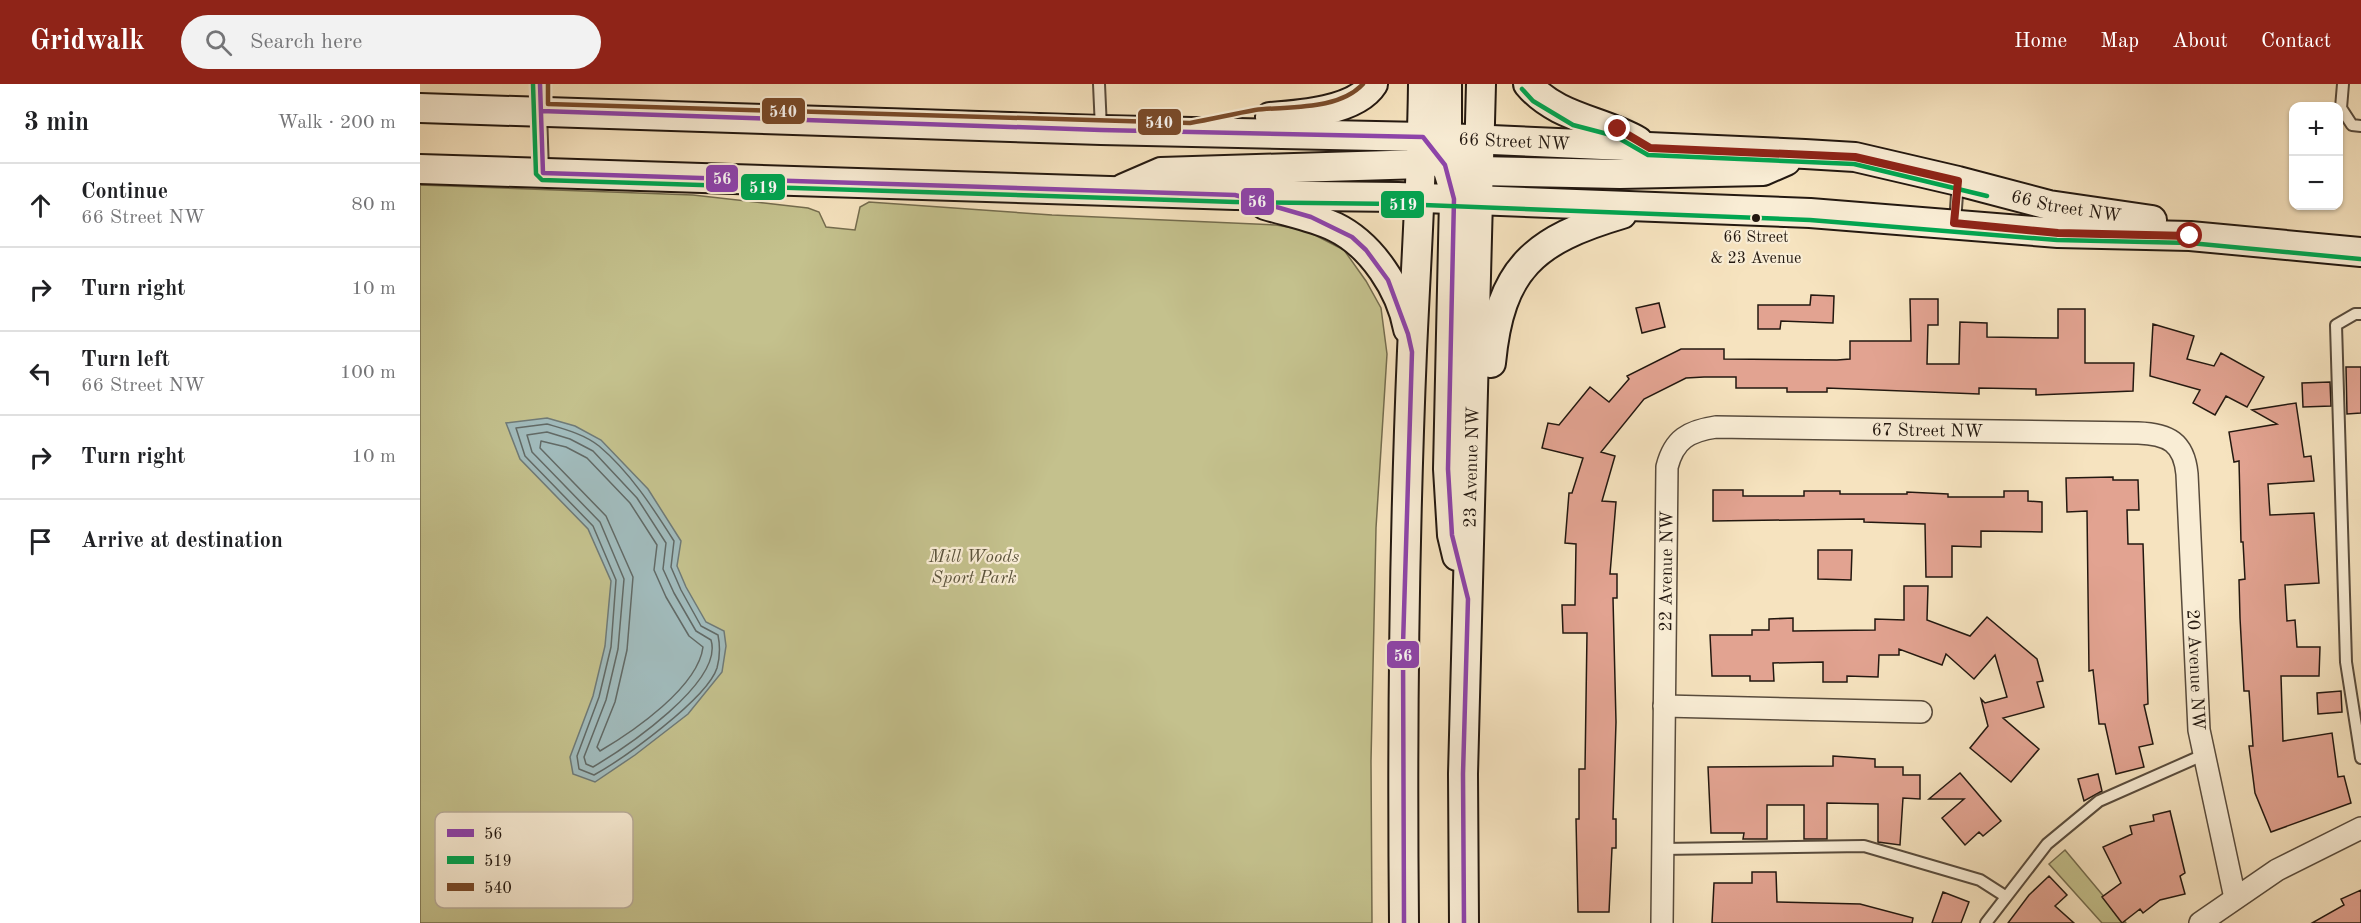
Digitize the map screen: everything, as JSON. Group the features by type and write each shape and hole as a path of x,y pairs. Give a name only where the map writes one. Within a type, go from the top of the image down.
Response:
{"main road":[{"path":"1191,131 1257,118 1305,114 1341,105 1369,90 1373,84"},
{"name":"23 Avenue NW","path":"1423,84 1454,165 1473,444 1463,774 1464,923"},
{"path":"1447,84 1454,165 1448,469 1452,535 1468,599"},
{"name":"23 Avenue NW","path":"1454,165 1480,84"},
{"path":"1528,84 1537,95 1577,118 1618,129 1650,148"},
{"name":"66 Street NW","path":"420,108 540,98 1101,130 1191,131 1454,165 1641,208 1809,213 2058,233 2190,236 2361,252"},
{"name":"66 Street NW","path":"420,169 1113,192 1420,199 1454,165 1650,148 1805,154 1855,157 2049,205 2145,219 2275,244"},
{"path":"1113,192 1161,172 1454,165 1620,174 1763,171 1805,154"},
{"path":"1234,195 1318,221 1351,237 1386,274 1401,305 1412,352"},
{"path":"1404,923 1403,645 1412,352 1420,199"},
{"path":"1473,444 1490,371 1494,331 1500,307 1518,271 1529,258 1578,228 1641,208"}],"street":[{"name":"67 Street NW","path":"1682,438 1701,430 1740,428 2138,433 2157,434 2174,442"},
{"name":"22 Avenue NW","path":"1662,923 1667,467 1671,453 1682,438"},
{"name":"20 Avenue NW","path":"2174,442 2181,449 2187,467 2197,706 2203,755 2235,898"},
{"path":"1664,706 1921,712"},
{"path":"2200,923 2277,870 2361,828"}],"lane":[{"path":"1099,84 1101,130"},
{"path":"2343,84 2342,108 2352,124 2361,126"},
{"path":"540,98 543,173"},
{"path":"1954,223 1958,181"},
{"path":"2361,314 2355,314 2336,325 2347,683 2361,758"},
{"path":"1986,923 2047,844 2099,801 2203,755"},
{"path":"1662,849 1864,846 1980,880 2005,896"}],"green space":[{"name":"Mill Woods Sport Park","path":"420,185 693,195 808,208 819,212 826,227 855,230 860,207 869,202 1052,215 1276,225 1305,230 1344,250 1366,281 1381,308 1387,354 1376,528 1371,761 1372,923 420,923"},
{"path":"2065,850 2126,923 2102,923 2049,864"}],"water":[{"path":"547,418 575,426 601,440 648,489 681,541 677,566 686,587 706,622 724,631 726,646 722,672 688,714 635,755 595,782 573,774 570,757 593,696 605,646 611,581 588,529 520,459 506,423"}],"building":[{"path":"1811,295 1834,296 1833,323 1781,321 1780,329 1758,329 1758,305 1810,305"},
{"path":"1910,299 1938,299 1938,325 1928,325 1927,364 1959,364 1960,322 1987,323 1987,337 2058,338 2058,309 2085,309 2085,363 2134,363 2133,391 2036,395 2036,389 1979,388 1979,394 1827,388 1827,392 1787,392 1787,388 1736,388 1736,377 1704,377 1686,378 1644,399 1601,452 1615,456 1602,501 1616,502 1610,574 1617,574 1617,598 1613,598 1616,722 1613,819 1616,819 1616,848 1612,848 1609,912 1578,912 1576,819 1579,819 1579,769 1585,769 1587,633 1563,633 1562,605 1575,605 1576,544 1565,543 1569,493 1572,493 1583,458 1542,448 1548,423 1559,425 1590,387 1609,402 1629,379 1627,376 1681,349 1724,349 1724,359 1837,360 1850,359 1850,341 1911,341"},
{"path":"1659,303 1665,327 1642,333 1636,308"},
{"path":"2153,324 2194,336 2187,359 2214,366 2221,353 2264,377 2247,407 2226,396 2215,415 2193,403 2200,390 2150,376"},
{"path":"2346,367 2361,367 2361,413 2347,414"},
{"path":"2330,382 2331,406 2303,407 2302,383"},
{"path":"2296,403 2304,457 2311,456 2314,481 2268,484 2270,515 2314,513 2319,583 2285,585 2287,621 2295,620 2297,647 2320,647 2319,676 2281,676 2283,741 2332,733 2338,777 2344,776 2351,803 2271,832 2255,793 2249,746 2253,746 2249,691 2244,691 2240,618 2239,580 2245,579 2243,542 2241,542 2239,461 2234,462 2229,432 2277,424 2252,410"},
{"path":"2113,477 2113,480 2138,480 2139,510 2127,510 2128,544 2143,544 2148,704 2144,705 2153,744 2139,747 2144,767 2116,774 2105,724 2099,724 2093,670 2089,671 2087,511 2067,512 2066,478"},
{"path":"1713,490 1743,490 1743,496 1804,496 1804,491 1840,491 1840,494 1907,494 1907,492 1948,494 1948,497 2004,497 2004,491 2028,491 2028,501 2042,502 2042,532 1981,531 1981,547 1952,546 1952,577 1926,577 1925,524 1864,522 1864,519 1713,521"},
{"path":"1818,550 1852,550 1851,580 1818,579"},
{"path":"1904,586 1928,586 1927,620 1970,636 1987,617 2037,659 2043,681 2037,682 2044,707 2003,718 2039,749 2011,782 1970,748 1988,726 1981,699 1985,703 2007,697 1995,655 1974,679 1946,654 1942,665 1899,649 1899,655 1879,655 1878,677 1847,676 1847,682 1823,682 1823,662 1773,663 1774,681 1750,681 1750,676 1712,676 1710,635 1752,635 1752,630 1769,630 1769,619 1793,618 1793,631 1875,630 1875,619 1904,620"},
{"path":"2341,691 2342,712 2318,714 2317,693"},
{"path":"1833,756 1875,759 1875,767 1903,767 1903,775 1920,775 1920,799 1903,798 1900,845 1878,842 1878,804 1827,803 1827,839 1804,839 1804,805 1767,805 1767,839 1743,839 1744,833 1711,833 1708,767 1833,766"},
{"path":"1960,773 2001,821 1983,836 1979,832 1965,845 1942,818 1964,799 1929,799"},
{"path":"2098,774 2102,791 2084,801 2078,779"},
{"path":"2170,811 2185,873 2180,876 2185,894 2160,900 2143,913 2140,909 2122,923 2102,897 2121,883 2103,847 2132,834 2130,826 2154,821 2153,815"},
{"path":"1752,872 1776,872 1777,902 1860,904 1913,918 1912,923 1712,923 1714,883 1752,883"},
{"path":"2049,876 2067,895 2055,906 2074,923 2008,923 2029,895"},
{"path":"2361,890 2361,923 2312,923 2344,905 2341,899"},
{"path":"1943,892 1969,902 1961,923 1932,923"}],"transit line":[{"name":"519","path":"533,84 536,174 542,180 1235,202 1398,204 1810,220 2057,240 2190,243 2360,259"},
{"name":"56","path":"540,84 543,173 1235,195 1311,217 1352,237 1366,250 1388,280 1408,334 1412,352 1403,645 1404,923"},
{"name":"540","path":"548,84 548,104 1190,123 1255,110 1327,103 1353,93 1363,84"},
{"name":"519","path":"1522,89 1533,101 1573,125 1615,136 1648,155 1854,164 1987,196"},
{"name":"56","path":"541,111 1101,130 1423,137 1445,165 1454,199 1448,469 1452,535 1468,599 1463,774 1464,923"}],"place":[{"name":"66 Street & 23 Avenue","path":"1756,218"}],"route":[{"path":"1618,129 1650,148 1855,157 1958,181 1954,223 2058,233 2190,236"}]}
